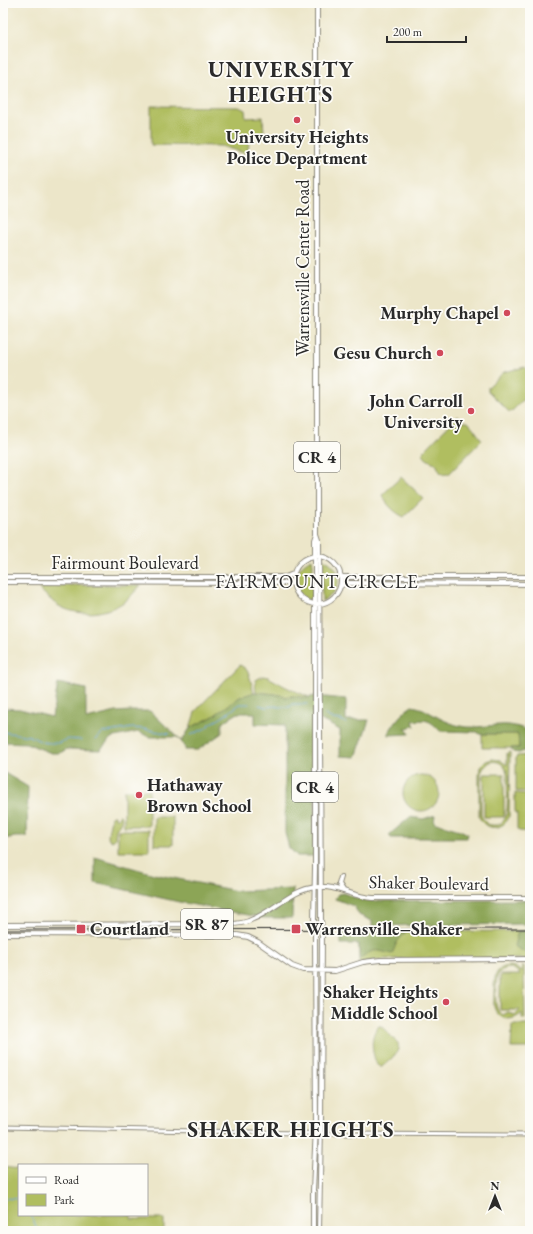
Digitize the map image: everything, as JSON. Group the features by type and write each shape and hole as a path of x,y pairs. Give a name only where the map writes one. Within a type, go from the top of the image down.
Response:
{"main road":[{"name":"Warrensville Center Road","path":"313,1231 313,1190 319,1133 314,935 314,604 319,540 317,534 317,3"},
{"name":"Warrensville Center Road","path":"317,556 320,604 322,935 319,1231"},
{"path":"317,556 327,558 333,562 339,569 341,577 338,593 334,598 328,602 314,604 300,597 295,590 293,574 302,561 317,556"},
{"name":"Fairmount Boulevard","path":"3,577 286,577 293,574"},
{"path":"341,577 530,577"},
{"name":"Fairmount Boulevard","path":"3,582 293,583"},
{"path":"340,587 346,583 530,584"},
{"path":"341,877 339,884 343,890"},
{"name":"Shaker Boulevard","path":"3,924 234,924 253,920 294,894 315,887 343,890 363,897 372,898 530,898"},
{"name":"SR 87","path":"3,934 241,935 258,942 297,968 315,971 335,971 359,963 376,960 530,959"}],"street":[{"path":"3,1127 319,1133 530,1135"}],"green space":[{"path":"151,106 239,107 245,110 246,118 263,117 264,134 251,133 247,154 221,146 151,145"},
{"path":"525,367 530,373 530,383 527,396 511,412 509,412 488,391 488,387 504,372"},
{"path":"458,416 464,422 468,422 472,426 482,440 449,474 442,474 435,463 427,459 423,453"},
{"path":"401,477 423,498 404,517 397,513 386,502 382,495"},
{"path":"312,559 312,601 299,593 296,587 296,581 300,568"},
{"path":"323,559 335,568 339,580 334,592 322,601 321,560"},
{"path":"41,585 141,585 129,598 113,608 104,611 86,613 67,610 59,606 40,590 39,587"},
{"path":"240,665 246,669 249,674 254,693 240,697 212,717 190,728 195,712"},
{"path":"263,676 309,697 287,697 256,692 256,680"},
{"path":"58,683 86,689 86,719 116,712 150,711 178,737 150,737 138,732 111,738 100,750 67,749 60,753 51,753 26,743 3,742 3,708 20,709 52,717"},
{"path":"255,692 287,697 293,696 306,698 315,696 346,699 346,720 369,720 356,757 340,756 340,730 315,717 315,856 297,856 289,848 285,833 285,725 255,724 255,713 238,713 222,723 222,733 198,750 185,750 185,747 179,738 182,741 190,728 212,717 240,697"},
{"path":"412,706 423,709 455,725 475,727 508,725 530,731 530,749 519,753 513,752 511,748 519,748 518,734 479,734 478,732 440,731 431,722 425,720 413,721 415,727 412,726 405,729 409,731 409,734 389,735 389,732 399,718"},
{"path":"482,734 519,734 519,748 482,748"},
{"path":"510,752 509,817 503,825 494,828 485,825 479,817 480,767 486,761 492,759 500,760 507,765 507,753","holes":["490,762 501,763 505,767 507,773 506,814 503,821 496,825 486,823 481,815 481,773 484,767"]},
{"path":"530,755 530,792 516,791 516,757"},
{"path":"3,772 28,787 27,837 3,839"},
{"path":"484,774 504,774 504,817 484,817"},
{"path":"421,775 434,780 439,793 434,806 421,811 408,806 403,793 408,780"},
{"path":"124,790 149,790 149,826 124,826"},
{"path":"515,793 530,794 530,832 519,831 517,829"},
{"path":"112,815 115,815 115,818 118,818 120,815 122,819 116,830 115,839 112,841 109,839 108,835"},
{"path":"435,815 434,822 460,830 468,834 467,838 391,838 389,835 410,817 423,819"},
{"path":"154,817 173,817 173,845 154,845"},
{"path":"118,830 149,830 149,851 118,851"},
{"path":"95,857 154,874 237,891 293,889 292,918 264,918 179,902 95,883"},
{"path":"343,893 359,899 371,901 530,900 530,924 372,926 372,921 359,915 354,906 335,899 338,894"},
{"path":"518,931 530,931 530,955 514,946"},
{"path":"530,931 530,959 384,959 359,963 359,932"},
{"path":"341,932 406,932 397,942 392,954 375,951 359,959 359,944 341,944"},
{"path":"522,966 524,966 525,1019 522,1019 522,1013 514,1018 506,1019 496,1012 494,1007 494,983 496,974 505,967 515,967 521,972","holes":["511,968 517,971 520,975 500,975 500,1010 520,1010 515,1015 508,1012 503,1015 500,1013 496,1005 498,976 500,972 506,969"]},
{"path":"512,1025 530,1025 530,1048 511,1048"},
{"path":"379,1026 381,1026 398,1043 398,1050 394,1056 382,1067 377,1065 372,1045 374,1034"},
{"path":"3,1167 18,1169 18,1216 131,1216 131,1219 164,1219 164,1231 3,1231"}],"waterway":[{"path":"191,735 206,728 240,704 249,704"},
{"path":"259,705 266,707 290,707 292,704 307,704"},
{"path":"325,715 346,723"},
{"path":"96,740 102,733 132,728 170,734"},
{"path":"3,732 30,736 42,742 50,743 58,743 69,739 81,740"},
{"path":"3,1198 18,1199"},
{"path":"31,1216 38,1231"}],"tram line":[{"path":"3,930 530,929"}],"place":[{"name":"University Heights Police Department","path":"297,120"},
{"name":"Murphy Chapel","path":"507,313"},
{"name":"Gesu Church","path":"440,353"},
{"name":"John Carroll University","path":"471,411"},
{"name":"Hathaway Brown School","path":"139,795"},
{"name":"Courtland","path":"81,929"},
{"name":"Warrensville–Shaker","path":"296,929"},
{"name":"Shaker Heights Middle School","path":"446,1002"}],"district":[{"name":"UNIVERSITY HEIGHTS","path":"281,82"},
{"name":"FAIRMOUNT CIRCLE","path":"317,581"},
{"name":"SHAKER HEIGHTS","path":"291,1129"}]}
